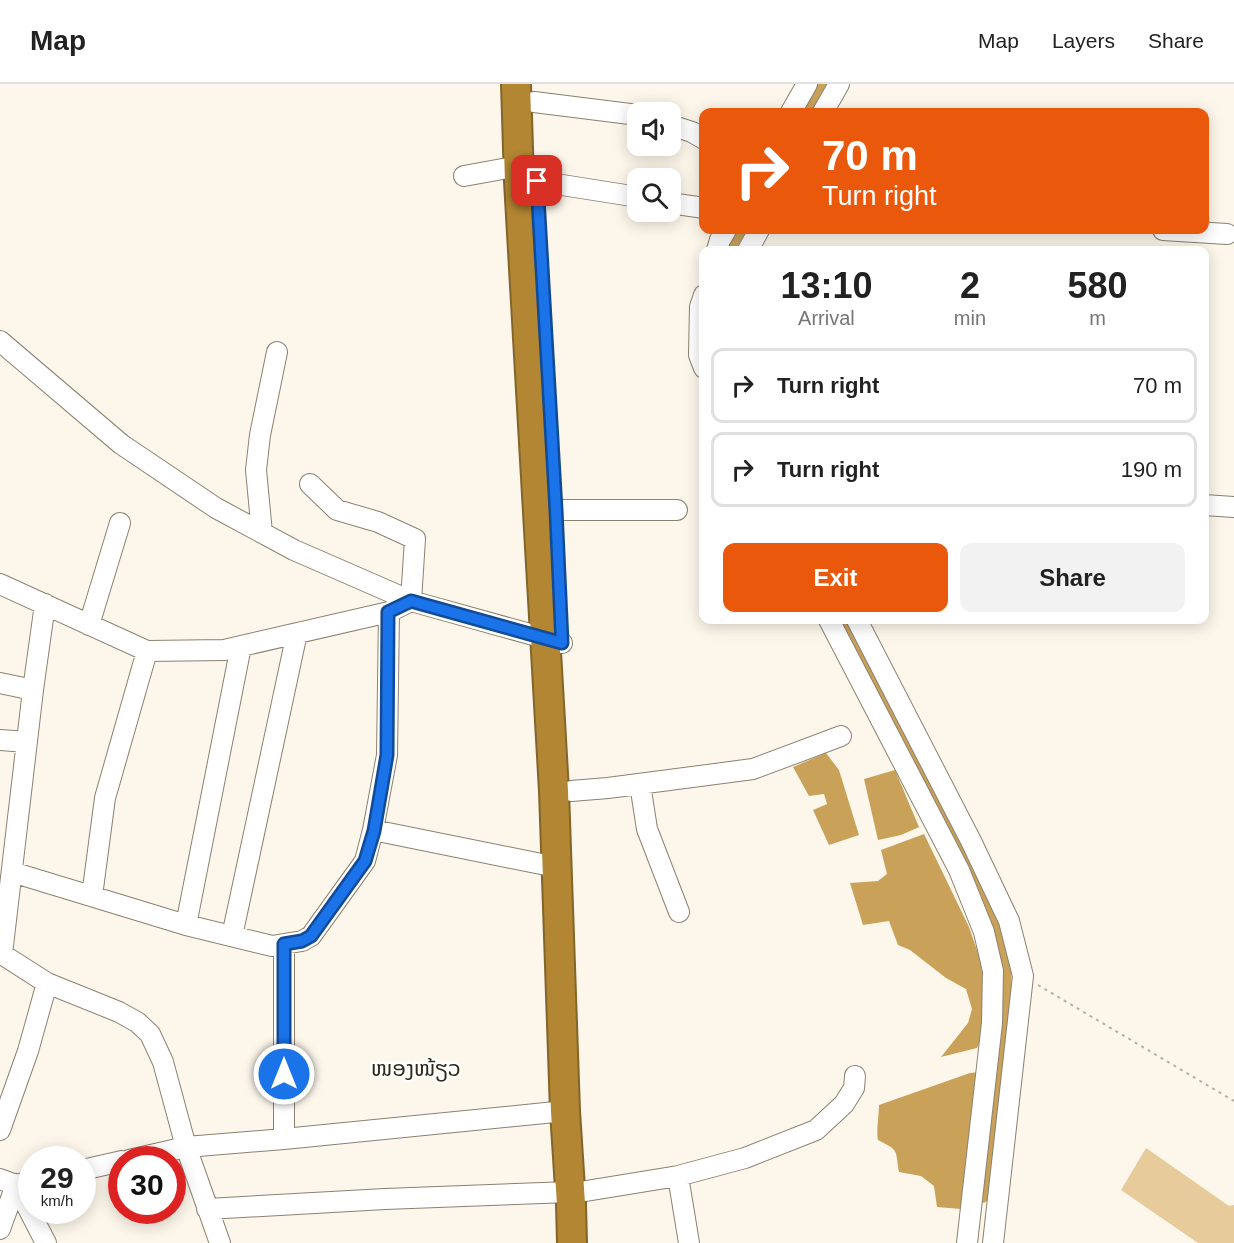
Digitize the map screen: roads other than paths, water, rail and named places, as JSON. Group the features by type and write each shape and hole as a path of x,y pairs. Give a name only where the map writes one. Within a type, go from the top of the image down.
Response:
{"highway":[{"path":"528,90 528,173 553,640 571,791 578,1191 572,1243"},
{"path":"528,173 556,510 553,640 554,791 565,1111 589,1243"}],"street":[{"path":"793,108 807,84"},
{"path":"825,108 839,84"},
{"path":"528,90 627,112"},
{"path":"681,128 699,136"},
{"path":"464,177 528,173 627,195"},
{"path":"681,205 699,207"},
{"path":"1209,233 1227,234"},
{"path":"0,342 121,444 216,508 294,550 411,601 553,640"},
{"path":"262,532 256,470 260,435 277,352"},
{"path":"310,484 337,510 378,522 415,539 411,601"},
{"path":"1209,505 1234,507"},
{"path":"556,510 676,510"},
{"path":"89,625 120,523"},
{"path":"0,584 147,651 224,650 388,612 411,601"},
{"path":"45,604 1,954 47,983 119,1012 137,1022 150,1034 163,1062 186,1146"},
{"path":"12,872 186,925 272,946 302,941 311,936 365,861 374,831 387,755 388,612"},
{"path":"831,624 959,870 984,932 993,971 992,1023 967,1243"},
{"path":"859,624 971,841 1009,921 1023,976 993,1243"},
{"path":"232,936 297,633"},
{"path":"186,925 241,646"},
{"path":"92,896 105,798 147,651"},
{"path":"0,683 33,690"},
{"path":"571,791 753,769 841,736"},
{"path":"0,740 27,742"},
{"path":"640,784 647,829 679,912"},
{"path":"374,831 556,867"},
{"path":"284,944 284,1139"},
{"path":"0,1130 28,1051 47,983"},
{"path":"207,1209 578,1191 678,1176 745,1158 816,1130 844,1104 854,1088 855,1076"},
{"path":"220,1243 186,1147 565,1111"},
{"path":"678,1176 689,1243"},
{"path":"0,1229 16,1182"},
{"path":"16,1182 45,1243"}],"waterway":[{"path":"806,108 819,84"},
{"path":"729,246 737,234"},
{"path":"845,624 914,754 986,903 1004,953 1005,1011 982,1196"}],"district":[{"name":"ໜອງໜ້ຽວ","path":"416,1068"}]}
